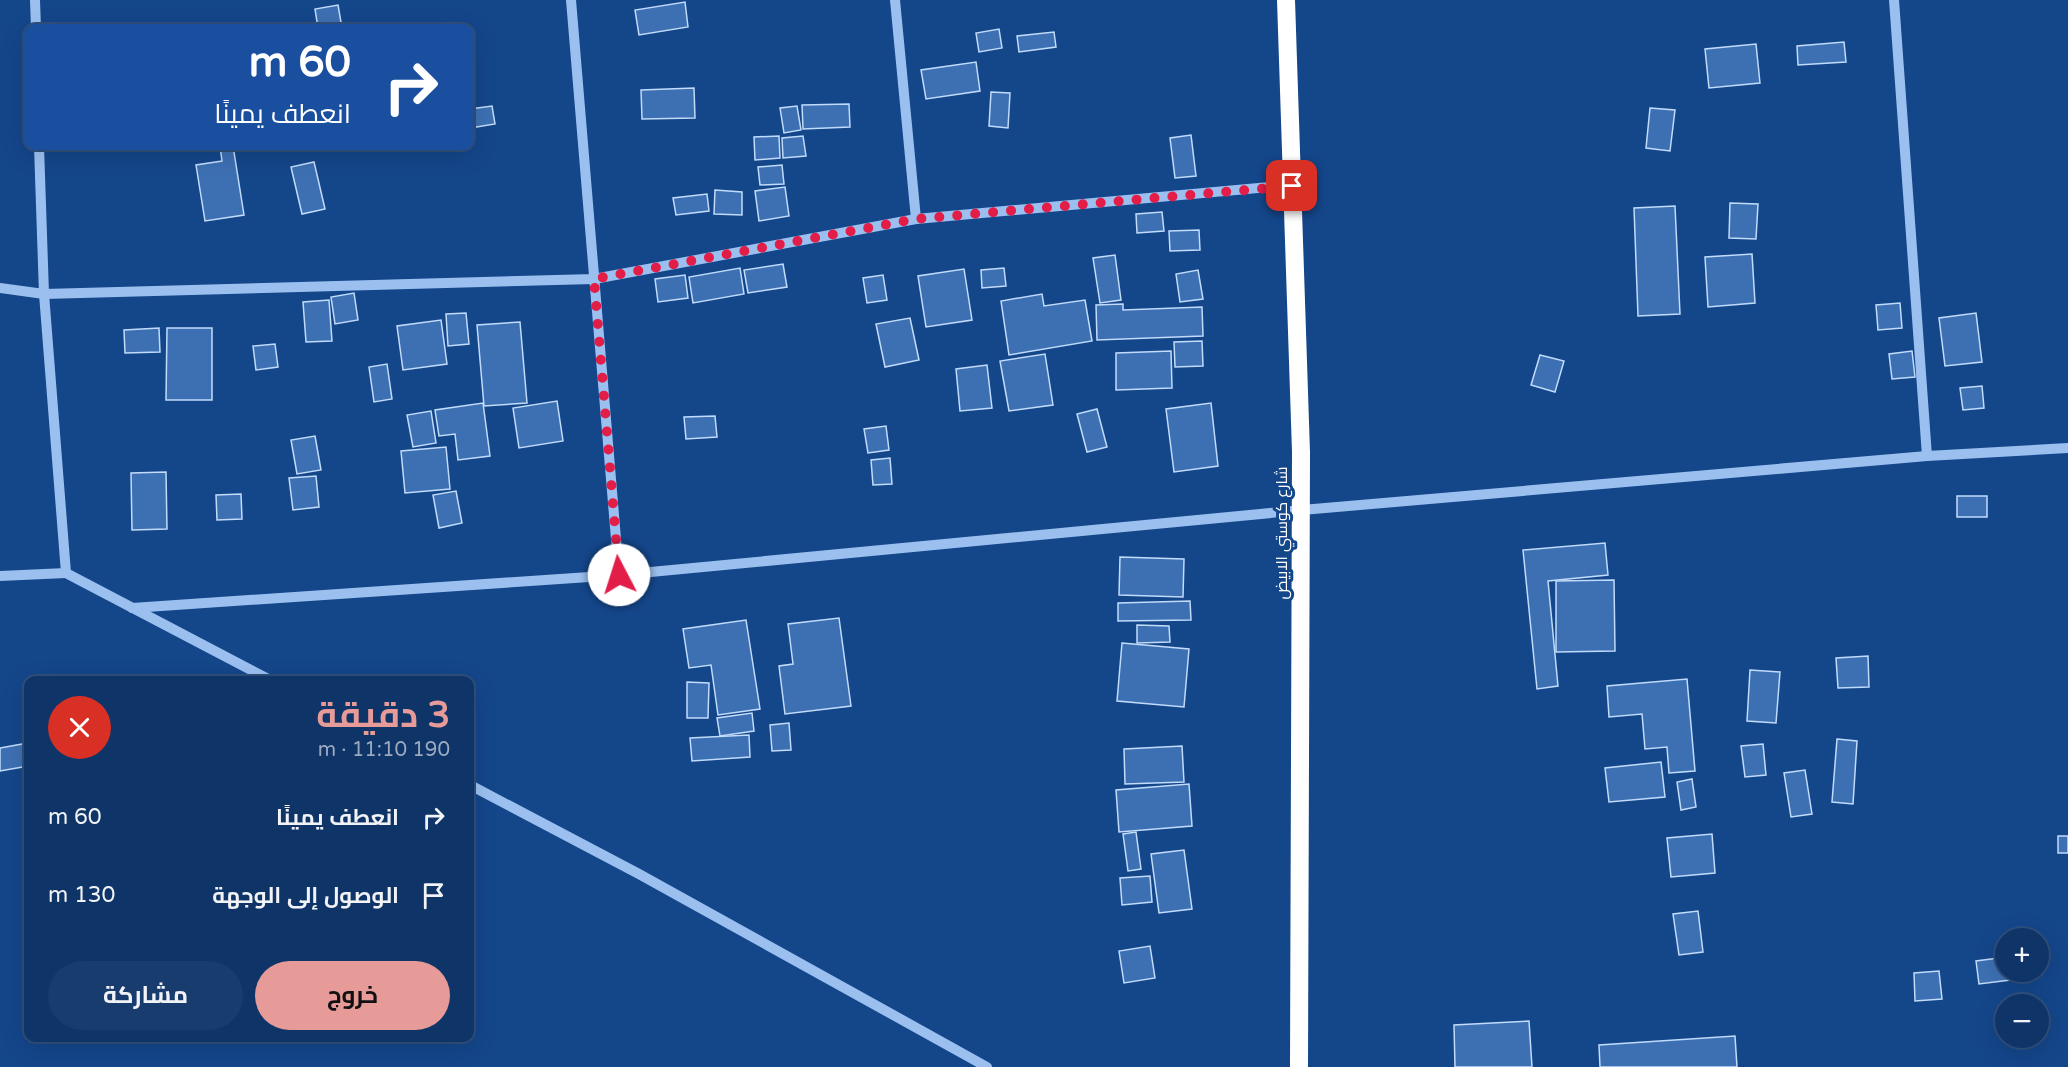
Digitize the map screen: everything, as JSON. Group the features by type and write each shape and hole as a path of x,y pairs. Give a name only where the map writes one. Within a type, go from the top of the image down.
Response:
{"highway":[{"name":"شارع كوستي الابيض","path":"1286,0 1302,510 1299,1067"}],"street":[{"path":"35,0 36,24"},
{"path":"571,0 619,575"},
{"path":"895,0 916,219"},
{"path":"1894,0 1927,456"},
{"path":"39,150 44,294 66,573"},
{"path":"0,288 44,294 594,279 916,219 1292,186"},
{"path":"132,608 619,575 1302,510 1927,456 2068,448"},
{"path":"0,576 66,573 262,676"},
{"path":"474,787 639,874 987,1067"}],"building":[{"path":"685,2 688,27 639,35 635,10"},
{"path":"338,5 341,24 317,24 315,9"},
{"path":"999,29 1002,48 979,52 976,33"},
{"path":"1054,32 1056,47 1019,52 1017,36"},
{"path":"1844,42 1846,62 1798,65 1797,46"},
{"path":"1756,44 1760,83 1709,88 1705,49"},
{"path":"976,62 980,91 926,99 921,70"},
{"path":"694,88 695,118 642,119 641,90"},
{"path":"991,92 1010,93 1008,128 989,126"},
{"path":"849,104 850,127 803,129 802,105"},
{"path":"492,106 495,124 474,127 474,108"},
{"path":"797,106 801,130 784,133 780,108"},
{"path":"1650,108 1675,110 1670,151 1646,148"},
{"path":"1191,135 1196,176 1175,178 1170,138"},
{"path":"779,136 780,158 755,160 754,137"},
{"path":"803,136 806,156 783,158 782,138"},
{"path":"221,150 234,150 244,215 205,221 196,165 222,161"},
{"path":"314,162 325,209 302,214 291,167"},
{"path":"782,165 784,184 760,185 758,167"},
{"path":"785,187 789,216 759,221 755,191"},
{"path":"715,190 742,192 742,215 714,214"},
{"path":"707,194 709,211 676,215 673,198"},
{"path":"1730,203 1758,204 1756,239 1729,238"},
{"path":"1675,206 1680,314 1638,316 1634,208"},
{"path":"1162,212 1164,231 1137,233 1136,214"},
{"path":"1199,230 1200,250 1170,251 1169,231"},
{"path":"1752,254 1755,303 1708,307 1705,257"},
{"path":"1115,255 1121,300 1100,303 1093,258"},
{"path":"783,264 787,287 748,293 744,270"},
{"path":"740,268 744,294 693,303 689,277"},
{"path":"1004,268 1006,286 982,288 981,270"},
{"path":"964,269 972,320 926,327 918,276"},
{"path":"1198,270 1203,299 1180,302 1176,274"},
{"path":"685,275 688,298 658,302 655,279"},
{"path":"883,275 887,300 867,303 863,278"},
{"path":"354,293 358,320 335,324 331,297"},
{"path":"1042,294 1044,306 1085,300 1092,341 1009,355 1001,301"},
{"path":"329,300 332,341 306,342 303,302"},
{"path":"1900,303 1902,328 1878,330 1876,305"},
{"path":"1123,304 1123,310 1202,307 1203,336 1097,340 1096,305"},
{"path":"466,313 469,344 448,346 446,314"},
{"path":"1976,313 1982,362 1945,366 1939,318"},
{"path":"910,318 919,360 885,367 876,324"},
{"path":"441,320 447,364 403,370 397,326"},
{"path":"520,322 527,403 484,406 477,325"},
{"path":"159,328 160,352 125,353 124,330"},
{"path":"167,328 212,328 212,400 166,400"},
{"path":"1202,341 1203,366 1175,367 1174,342"},
{"path":"275,344 278,367 256,370 253,346"},
{"path":"1171,351 1172,388 1116,390 1116,353"},
{"path":"1912,351 1915,377 1892,379 1889,354"},
{"path":"1045,354 1053,405 1009,411 1000,361"},
{"path":"1540,355 1564,361 1555,392 1531,385"},
{"path":"387,364 392,399 374,402 369,367"},
{"path":"987,365 992,408 960,411 956,369"},
{"path":"1982,386 1984,408 1963,410 1960,388"},
{"path":"557,401 563,441 519,448 513,408"},
{"path":"483,403 490,456 458,460 455,434 439,436 435,410"},
{"path":"1211,403 1218,466 1174,472 1166,409"},
{"path":"1097,409 1107,447 1087,452 1077,414"},
{"path":"431,411 436,443 413,447 407,415"},
{"path":"715,416 717,437 686,439 684,417"},
{"path":"886,426 889,450 868,453 864,429"},
{"path":"315,436 321,470 297,474 291,440"},
{"path":"446,447 450,489 405,493 401,451"},
{"path":"890,458 892,484 873,485 871,460"},
{"path":"166,472 167,529 132,530 131,473"},
{"path":"316,476 319,507 293,510 289,478"},
{"path":"456,491 462,523 439,528 433,495"},
{"path":"241,494 242,519 217,520 216,495"},
{"path":"1957,496 1987,496 1987,517 1957,517"},
{"path":"1605,543 1608,575 1548,581 1558,686 1537,689 1523,550"},
{"path":"1120,557 1184,559 1183,597 1119,595"},
{"path":"1614,580 1615,651 1556,652 1556,581"},
{"path":"1190,601 1191,620 1118,621 1118,603"},
{"path":"839,618 851,706 785,714 779,666 793,664 788,624"},
{"path":"746,620 760,709 718,715 711,665 689,668 683,629"},
{"path":"1137,625 1169,626 1170,642 1137,643"},
{"path":"1122,643 1189,649 1184,707 1117,701"},
{"path":"1868,656 1869,687 1838,688 1836,658"},
{"path":"1750,670 1780,672 1776,723 1747,721"},
{"path":"1687,679 1695,771 1669,773 1667,747 1645,749 1642,714 1609,717 1607,686"},
{"path":"687,682 709,683 708,718 687,718"},
{"path":"752,713 754,731 720,736 717,718"},
{"path":"789,723 791,750 772,751 770,725"},
{"path":"749,735 750,757 692,761 690,738"},
{"path":"1837,739 1857,741 1853,804 1832,802"},
{"path":"24,744 24,767 0,771 0,748"},
{"path":"1763,744 1766,775 1745,777 1741,746"},
{"path":"1182,746 1184,782 1125,784 1124,749"},
{"path":"1661,762 1665,797 1609,802 1605,768"},
{"path":"1805,770 1812,814 1791,817 1784,773"},
{"path":"1692,779 1696,807 1681,810 1677,782"},
{"path":"1189,784 1192,826 1119,832 1116,790"},
{"path":"23,823 24,823 24,854"},
{"path":"1136,832 1141,869 1128,871 1123,834"},
{"path":"1712,834 1715,873 1671,877 1667,838"},
{"path":"2058,836 2068,836 2068,853 2058,853"},
{"path":"1184,850 1192,909 1159,913 1151,854"},
{"path":"1150,876 1152,902 1122,905 1120,878"},
{"path":"1698,911 1703,952 1679,955 1673,914"},
{"path":"1150,946 1155,978 1124,983 1119,951"},
{"path":"1995,958 1995,982 1979,984 1976,961"},
{"path":"1939,971 1942,999 1915,1001 1914,973"},
{"path":"1529,1021 1532,1067 1455,1067 1454,1025"},
{"path":"1735,1036 1737,1067 1600,1067 1599,1045"}],"route":[{"path":"619,575 594,279 916,219 1292,186"}]}
